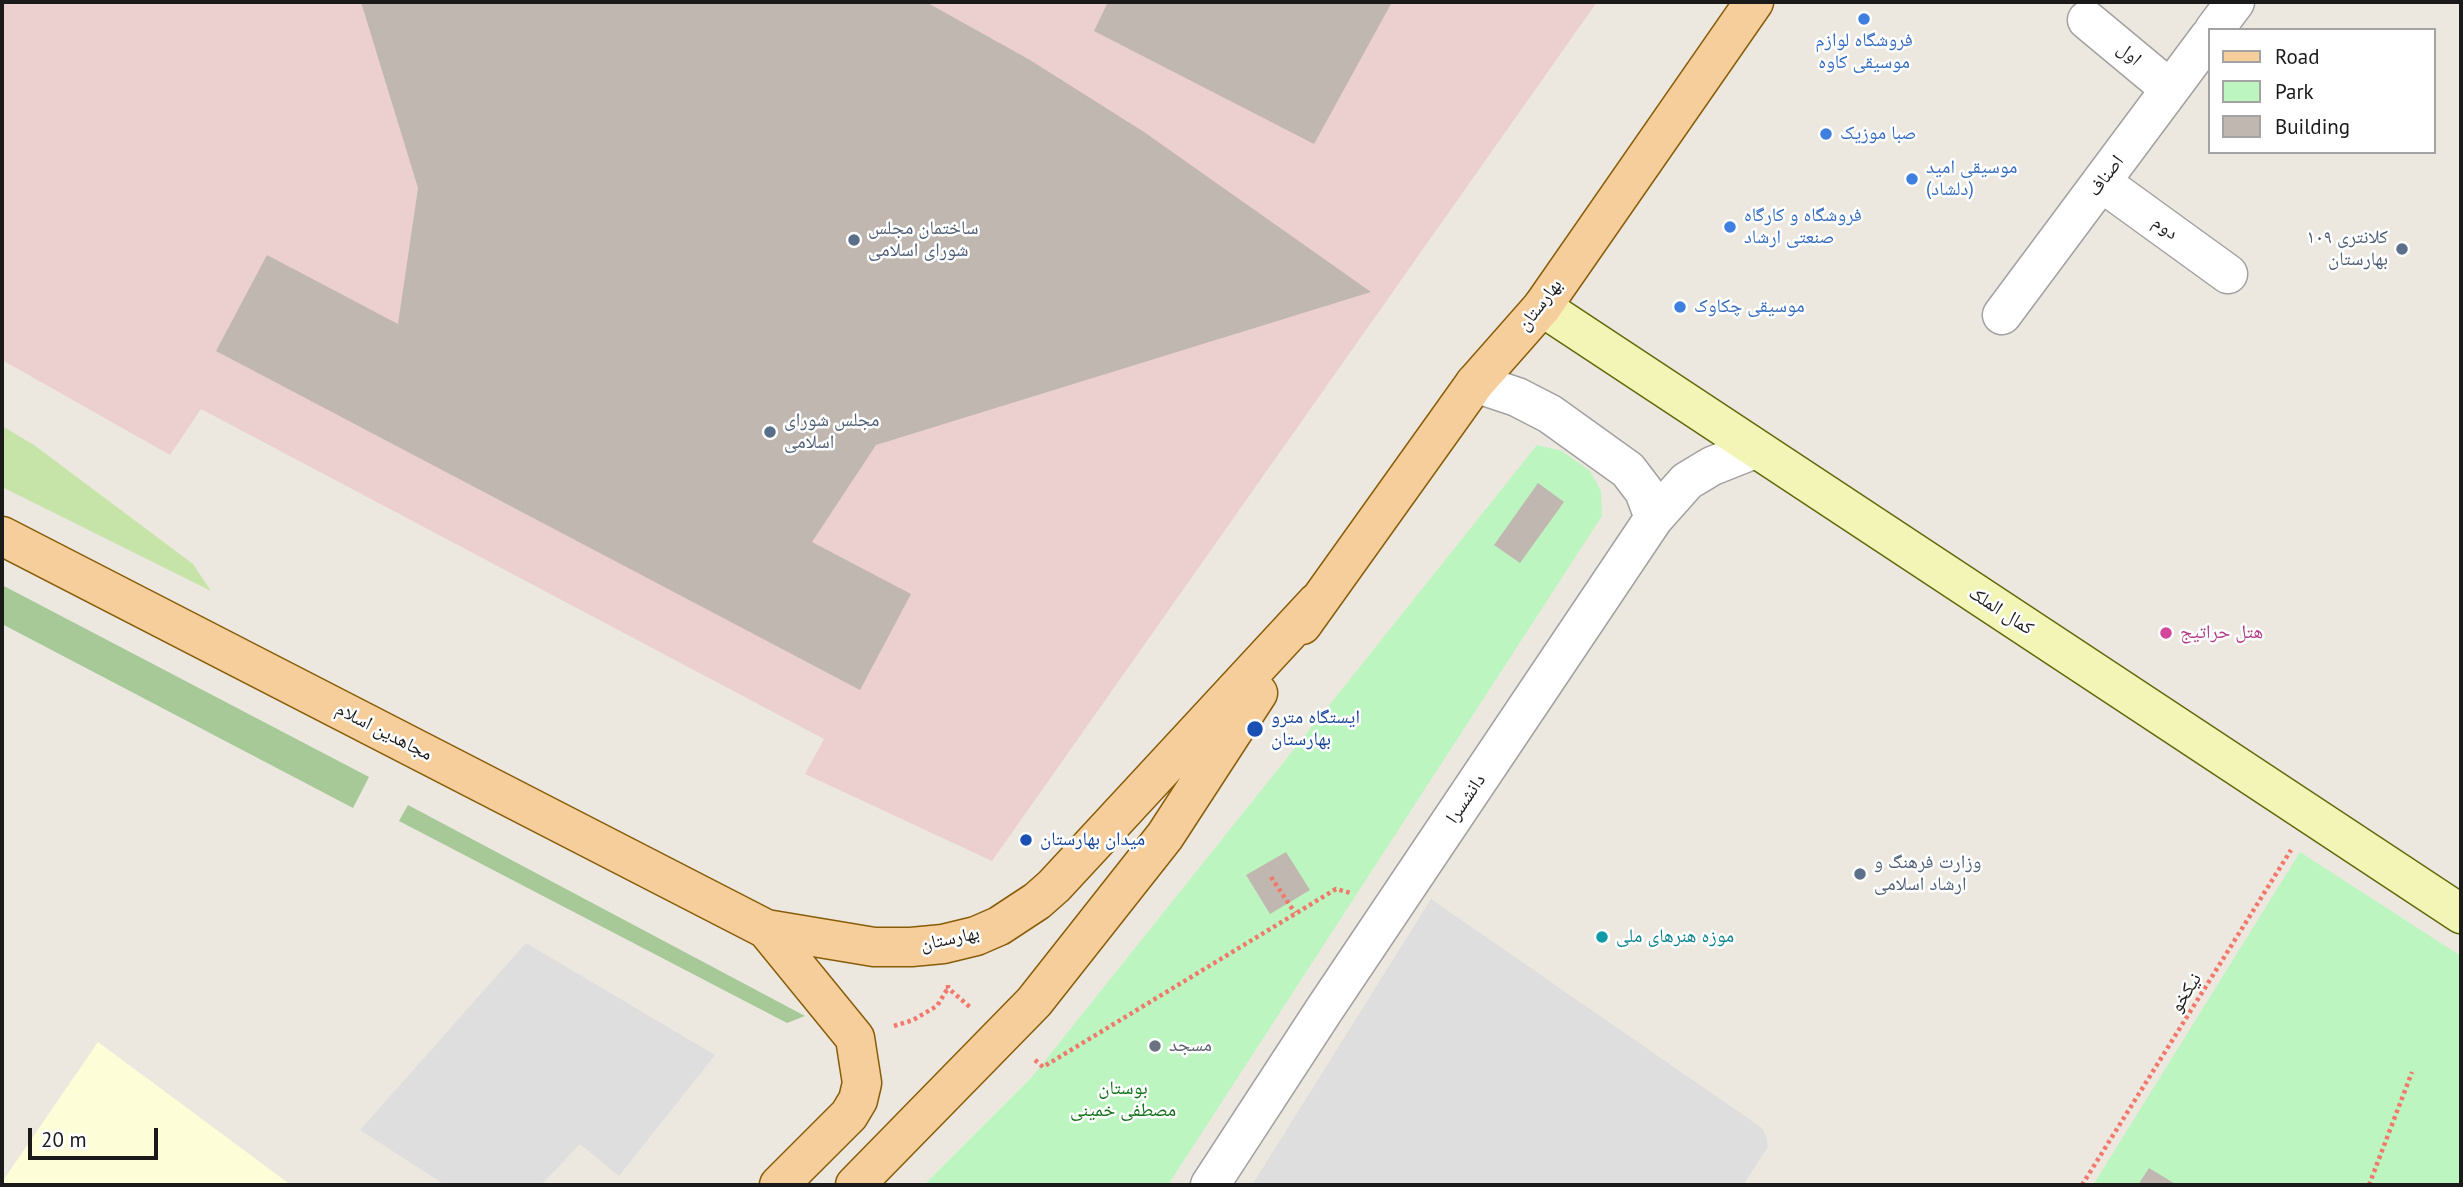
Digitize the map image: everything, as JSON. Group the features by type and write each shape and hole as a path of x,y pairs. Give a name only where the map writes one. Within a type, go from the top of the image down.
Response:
{"main road":[{"name":"بهارستان","path":"855,1185 1034,1002 1165,836 1317,602 1475,383 1542,307 1754,2"},
{"name":"کمال الملک","path":"1542,307 2461,914"},
{"name":"مجاهدین اسلام","path":"2,536 766,929"},
{"name":"بهارستان","path":"766,929 874,947 911,947 943,944 976,936 999,926 1037,901 1054,886 1317,602"},
{"path":"766,929 855,1038 862,1083 858,1100 849,1115 779,1185"}],"street":[{"path":"2216,28 2235,2"},
{"name":"اول","path":"2087,20 2170,89"},
{"name":"اصناف","path":"2002,315 2208,38"},
{"name":"دوم","path":"2101,181 2228,274"},
{"path":"1475,383 1517,397 1550,414 1628,470 1644,491 1654,518"},
{"name":"دانشسرا","path":"1210,1185 1654,518 1687,481 1712,466 1755,449"}],"path":[{"name":"نیکخو","path":"2082,1185 2313,815"},
{"path":"1271,877 1296,914"},
{"path":"948,988 1043,1067 1336,889 1396,905"},
{"path":"855,1038 913,1020 937,1006 948,988 943,944"},
{"path":"2369,1185 2412,1072"}],"shaded area":[{"name":"مجلس شورای اسلامی","path":"2,2 1597,2 992,861 805,774 824,739 201,409 170,455 2,360"},
{"path":"2,585 369,777 353,808 2,624"},
{"path":"408,805 805,1016 787,1023 399,821"},
{"path":"1431,899 1762,1128 1768,1147 1743,1185 1252,1185"},
{"path":"526,943 715,1055 619,1176 580,1144 541,1185 445,1185 360,1130"},
{"path":"98,1042 291,1185 2,1185"}],"green space":[{"path":"2,426 34,445 193,564 211,591 2,487"},
{"name":"بوستان مصطفی خمینی","path":"1537,445 1562,451 1590,471 1601,491 1602,516 1168,1185 924,1185 1032,1077"},
{"path":"2300,852 2461,956 2461,1185 2093,1185"}],"building":[{"name":"ساختمان مجلس شورای اسلامی","path":"361,2 926,2 1030,60 1144,132 1371,292 876,445 812,542 911,594 860,690 216,351 267,255 398,324 418,188"},
{"path":"1108,2 1392,2 1314,144 1094,31"},
{"path":"1538,483 1564,502 1520,563 1494,545"},
{"path":"1286,852 1310,890 1270,914 1246,875"},
{"path":"2149,1168 2177,1185 2138,1185"}],"place":[{"name":"فروشگاه لوازم موسیقی کاوه","path":"1864,19"},
{"name":"صبا موزیک","path":"1826,134"},
{"name":"موسیقی امید (دلشاد)","path":"1912,179"},
{"name":"فروشگاه و کارگاه صنعتی ارشاد","path":"1730,227"},
{"name":"ساختمان مجلس شورای اسلامی","path":"854,240"},
{"name":"کلانتری ۱۰۹ بهارستان","path":"2402,249"},
{"name":"موسیقی چکاوک","path":"1680,307"},
{"name":"مجلس شورای اسلامی","path":"770,432"},
{"name":"هتل حراتیج","path":"2166,633"},
{"name":"ایستگاه مترو بهارستان","path":"1255,729"},
{"name":"میدان بهارستان","path":"1026,840"},
{"name":"وزارت فرهنگ و ارشاد اسلامی","path":"1860,874"},
{"name":"موزه هنرهای ملی","path":"1602,937"},
{"name":"مسجد","path":"1155,1046"}]}
